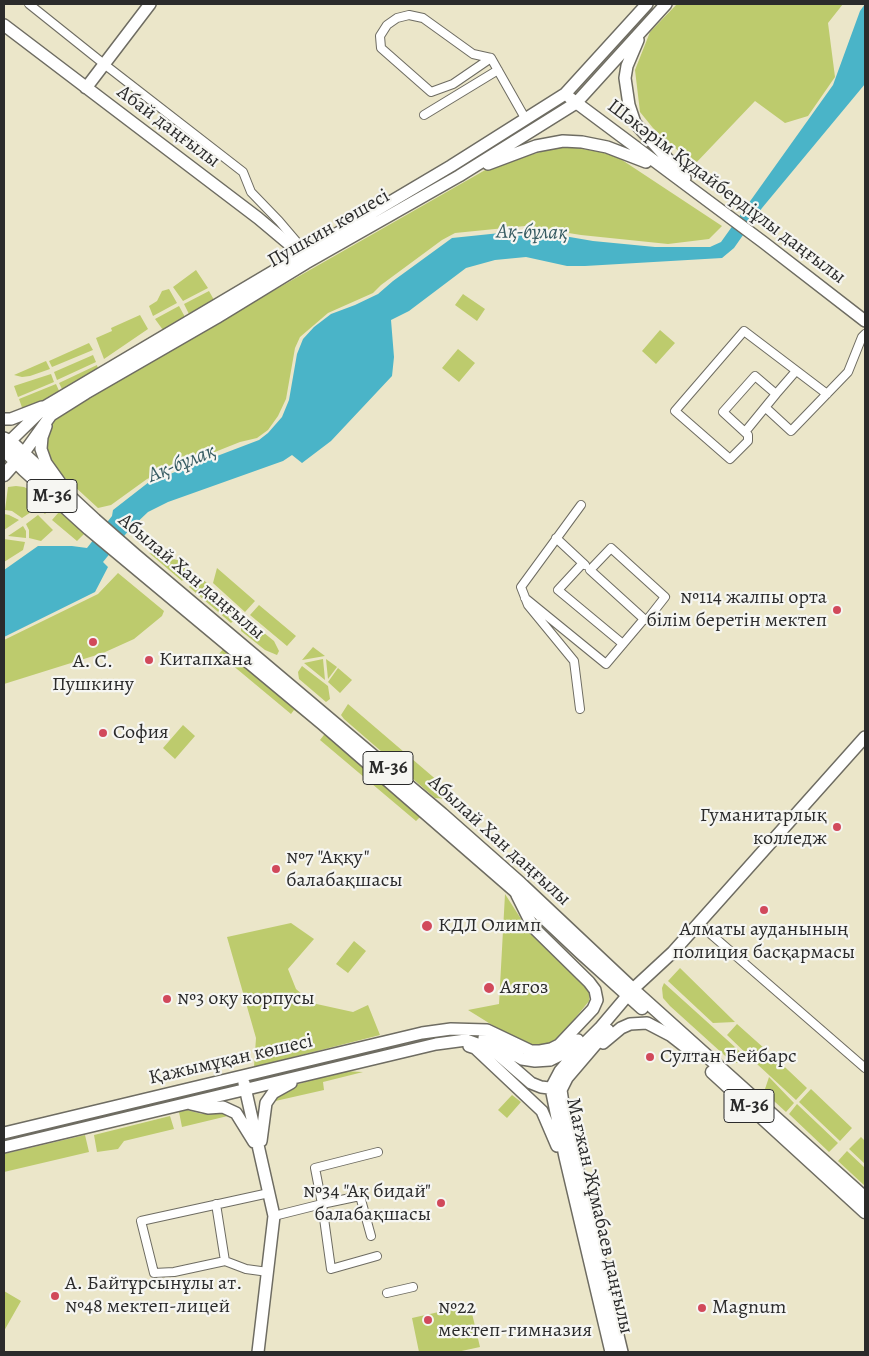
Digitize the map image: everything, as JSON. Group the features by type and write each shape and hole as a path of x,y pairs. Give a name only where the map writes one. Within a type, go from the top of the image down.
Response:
{"main road":[{"path":"86,88 150,4"},
{"name":"Пушкин көшесі","path":"5,444 48,411 306,258 565,94 647,4"},
{"name":"Пушкин көшесі","path":"306,258 459,176 576,103 666,4"},
{"name":"Абай даңғылы","path":"4,25 258,218 306,258"},
{"path":"643,29 627,66 625,78 629,104 636,123 699,195"},
{"name":"Шәкәрім Құдайбердіұлы даңғылы","path":"565,94 865,321"},
{"path":"459,176 536,146 563,141 582,142 607,147 665,171"},
{"path":"4,419 48,411 41,449 46,463 71,498"},
{"name":"Пушкин көшесі","path":"4,475 19,458 48,411"},
{"name":"Абылай Хан даңғылы","path":"5,444 92,524 513,889 865,1198"},
{"name":"Абылай Хан даңғылы","path":"19,458 71,498 92,524"},
{"name":"Абылай Хан даңғылы","path":"132,558 442,814 520,883 688,1049 865,1212"},
{"path":"468,1028 532,1083 541,1087 556,1089 560,1071 608,1017 633,994 650,973 672,952 865,737"},
{"name":"Қажымұқан көшесі","path":"4,1133 424,1033 468,1028 487,1030 531,1051 540,1052 559,1045 593,1009 597,1000 595,990 533,927 513,889"},
{"name":"Мағжан Жұмабаев даңғылы","path":"556,1089 587,1054 633,994"},
{"path":"468,1028 522,1059 543,1061 560,1056 597,1021 608,1017"},
{"path":"587,1054 621,1028 639,1023 647,1023 657,1027 688,1049"},
{"path":"453,1041 466,1040 491,1049"},
{"path":"453,1041 475,1048 542,1111 559,1150 565,1157"},
{"name":"Қажымұқан көшесі","path":"4,1147 453,1041"},
{"path":"243,1076 274,1216 258,1352"},
{"path":"260,1152 266,1103 273,1094 299,1078"},
{"name":"Мағжан Жұмабаев даңғылы","path":"556,1089 565,1157 611,1352"},
{"name":"Мағжан Жұмабаев даңғылы","path":"556,1089 565,1116 622,1352"},
{"path":"189,1104 208,1108 223,1107 236,1113 260,1152"}],"street":[{"path":"29,4 243,172 250,192 279,221 306,258"},
{"path":"491,58 452,84 431,92 381,48 380,36 387,25 396,18 408,15 423,18 473,54 491,58 525,118"},
{"path":"424,116 498,70"},
{"path":"776,394 755,376 723,412 748,435 748,441 730,460 675,411 744,331 827,394"},
{"path":"766,408 791,431 848,372 855,359 862,336 865,334"},
{"path":"745,432 796,370"},
{"path":"580,709 574,661 528,605 521,587 581,505"},
{"path":"556,538 644,619"},
{"path":"525,598 606,664 644,619 647,620 665,597 611,548 590,570"},
{"path":"583,563 558,590 623,644"},
{"path":"698,923 865,1068"},
{"path":"377,1256 331,1269 315,1168 378,1152"},
{"path":"268,1272 246,1269 225,1261 174,1272 154,1273 141,1221 269,1193"},
{"path":"274,1216 360,1196 372,1236"},
{"path":"216,1204 225,1261"},
{"path":"387,1293 413,1287"}],"green space":[{"path":"677,4 843,4 828,23 835,77 808,116 785,123 755,101 694,165 653,128 640,112 635,70 650,32"},
{"path":"571,147 601,152 619,158 722,226 709,239 668,244 581,235 525,226 455,233 442,240 373,293 328,313 300,337 295,348 286,399 278,416 268,430 257,438 240,442 147,479 111,505 98,508 49,463 44,439 52,417 487,169 555,148"},
{"path":"196,270 208,288 183,301 173,287"},
{"path":"169,289 177,303 153,316 149,306 157,301 162,291"},
{"path":"209,291 214,300 189,314 184,304"},
{"path":"463,294 485,309 477,321 455,305"},
{"path":"179,306 185,317 163,330 155,319"},
{"path":"140,315 148,329 104,359 96,338 112,331 111,328"},
{"path":"660,330 675,343 656,364 642,351"},
{"path":"89,343 93,350 52,367 49,361"},
{"path":"458,349 475,363 459,382 442,368"},
{"path":"93,355 96,362 57,380 54,372"},
{"path":"46,361 50,369 30,376 14,375"},
{"path":"97,365 98,369 63,391 59,383"},
{"path":"51,374 54,382 18,397 14,386"},
{"path":"56,384 60,393 24,413 19,399"},
{"path":"8,487 24,487 36,493 53,506 45,514 37,508 22,518 12,511 5,510"},
{"path":"59,512 85,533 77,541 52,520"},
{"path":"4,514 9,515 19,520 4,530"},
{"path":"38,515 53,530 41,541 29,538 29,530 26,524"},
{"path":"23,526 26,531 26,538 8,536"},
{"path":"4,539 25,542 23,550 4,562"},
{"path":"149,553 181,561 191,570 182,581"},
{"path":"217,568 255,601 245,612 213,583"},
{"path":"118,573 164,611 162,616 134,639 103,653 4,684 4,640 98,594"},
{"path":"199,576 241,613 231,623 189,587"},
{"path":"259,605 296,636 287,646 250,615"},
{"path":"248,620 274,641 279,651 277,655 265,650 241,631 241,626"},
{"path":"225,647 313,718 310,722 294,710 291,714 219,654"},
{"path":"313,647 325,656 302,660"},
{"path":"323,659 325,680 304,663"},
{"path":"326,659 337,667 328,679"},
{"path":"302,666 328,686 330,699 326,702 299,679 298,672"},
{"path":"338,668 352,680 340,693 328,682"},
{"path":"348,704 453,794 447,799 435,798 344,719 341,715"},
{"path":"183,725 195,736 175,759 163,748"},
{"path":"327,731 421,816 416,821 320,740"},
{"path":"505,894 523,922 590,992 589,1001 555,1043 540,1047 526,1045 468,1010 499,1004"},
{"path":"291,923 314,939 288,969 296,989 312,1003 353,1012 368,1005 380,1035 254,1067 256,1038 227,937"},
{"path":"354,941 366,951 348,973 336,964"},
{"path":"680,968 735,1022 713,1023 668,981"},
{"path":"664,983 746,1057 745,1059 738,1063 733,1063 670,1006 663,998 662,988"},
{"path":"737,1024 765,1049 754,1061 727,1035"},
{"path":"769,1052 807,1088 796,1100 757,1064"},
{"path":"342,1071 363,1072 323,1082 324,1090 271,1102 289,1087"},
{"path":"769,1077 794,1103 786,1112 764,1092"},
{"path":"811,1089 852,1128 840,1141 799,1102"},
{"path":"512,1095 521,1102 507,1118 498,1110"},
{"path":"797,1104 838,1143 829,1152 789,1114"},
{"path":"187,1110 202,1114 219,1112 232,1115 182,1127 179,1112"},
{"path":"170,1116 174,1129 124,1141 118,1149 97,1152 94,1135"},
{"path":"85,1135 89,1152 4,1172 4,1154"},
{"path":"861,1137 865,1141 865,1164 849,1149"},
{"path":"847,1151 865,1168 865,1186 838,1161"},
{"path":"4,1291 21,1301 4,1331"},
{"path":"470,1305 480,1347 457,1352 419,1352 412,1318"}],"water":[{"name":"Ақ-бұлақ","path":"865,4 865,84 762,208 734,248 722,258 567,266 526,257 495,260 466,268 409,311 391,320 394,357 392,376 331,441 302,463 292,455 283,461 168,502 148,512 129,530 103,562 108,567 95,592 4,637 4,570 38,546 87,548 112,516 113,510 149,482 259,440 282,417 289,400 297,354 303,339 314,327 331,314 378,294 452,238 529,230 593,241 655,247 710,247 721,242 833,85 860,11"}],"place":[{"name":"№114 жалпы орта білім беретін мектеп","path":"837,610"},
{"name":"А. С. Пушкину","path":"93,642"},
{"name":"Китапхана","path":"149,660"},
{"name":"София","path":"103,733"},
{"name":"Гуманитарлық колледж","path":"837,827"},
{"name":"№7 \"Аққу\" балабақшасы","path":"276,869"},
{"name":"Алматы ауданының полиция басқармасы","path":"764,910"},
{"name":"КДЛ Олимп","path":"427,926"},
{"name":"Аягоз","path":"489,988"},
{"name":"№3 оқу корпусы","path":"167,999"},
{"name":"Султан Бейбарс","path":"650,1057"},
{"name":"№34 \"Ақ бидай\" балабақшасы","path":"441,1203"},
{"name":"А. Байтұрсынұлы ат. №48 мектеп-лицей","path":"55,1296"},
{"name":"Magnum","path":"702,1308"},
{"name":"№22 мектеп-гимназия","path":"428,1320"}]}
